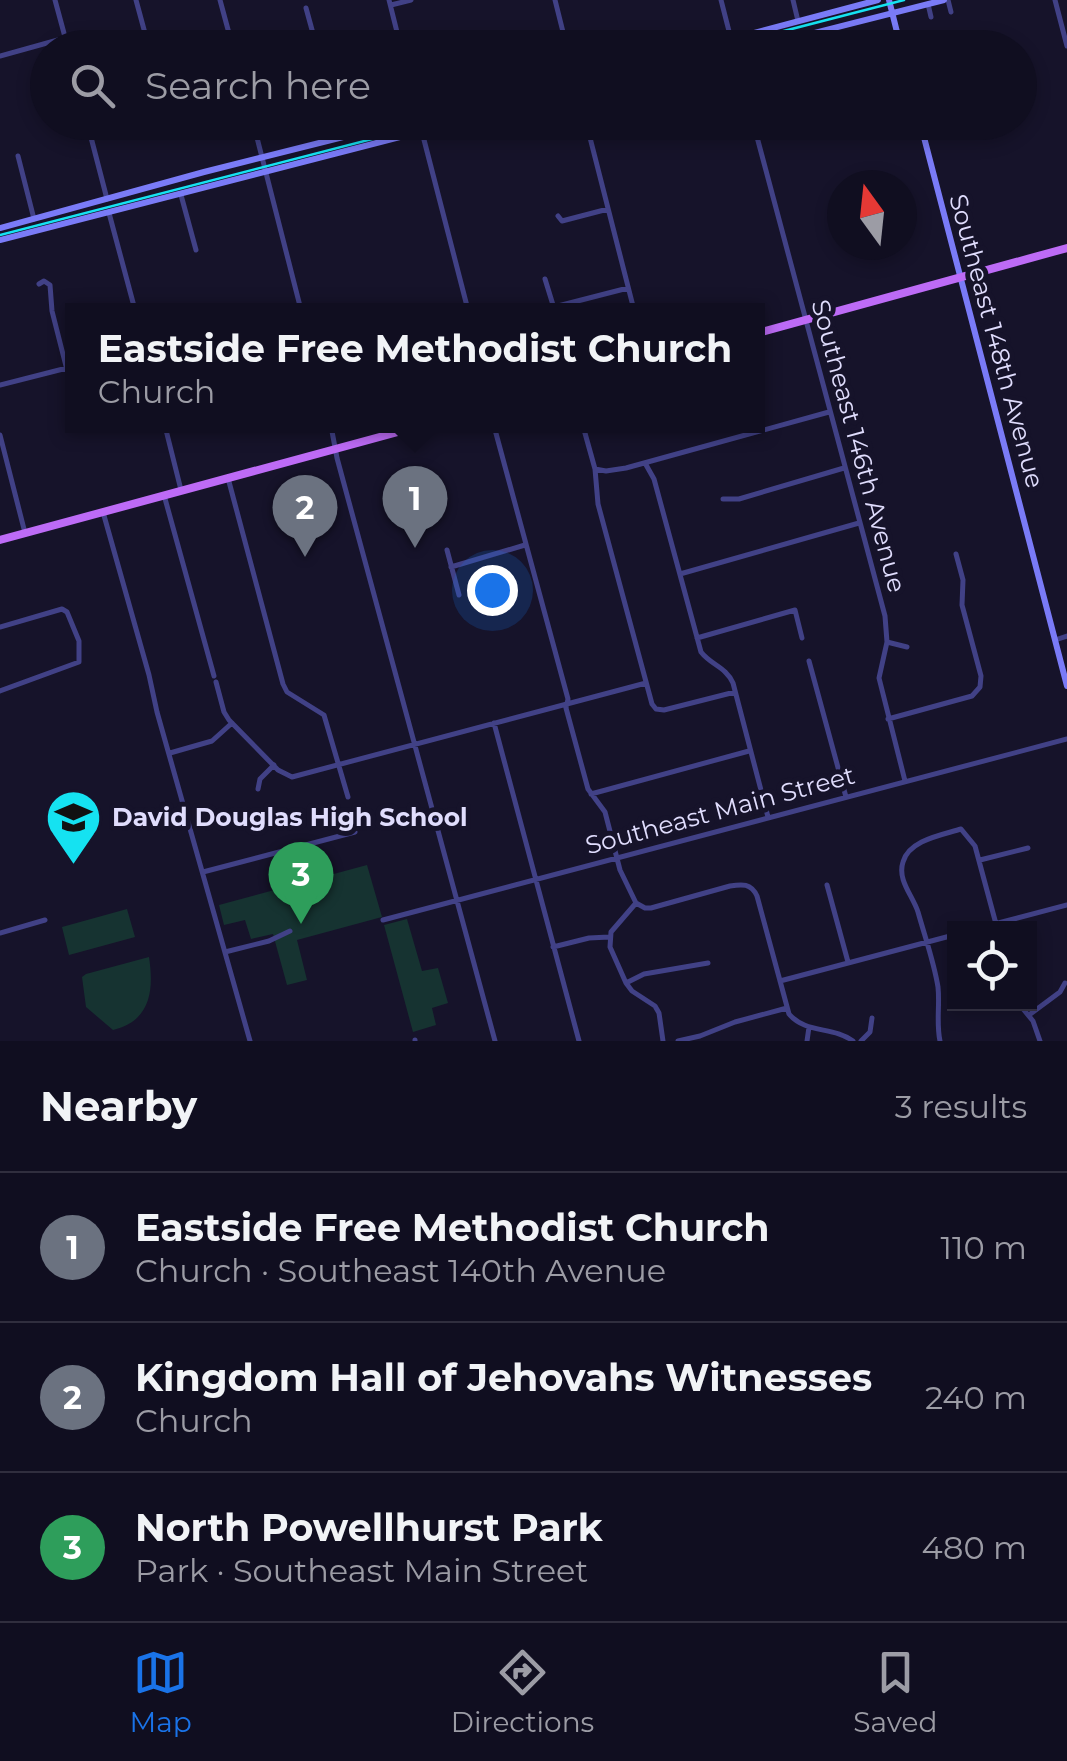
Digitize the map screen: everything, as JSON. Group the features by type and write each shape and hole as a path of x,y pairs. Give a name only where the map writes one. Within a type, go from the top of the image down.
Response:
{"main road":[{"path":"765,331 1067,248"},
{"path":"0,540 393,433"}],"street":[{"path":"57,0 63,30"},
{"path":"136,0 144,30"},
{"path":"220,0 228,30"},
{"path":"397,30 390,3 411,0"},
{"path":"555,0 562,30"},
{"path":"722,0 730,30"},
{"path":"793,0 798,20"},
{"path":"763,30 878,0"},
{"path":"812,30 890,6 946,0 951,12"},
{"path":"1055,0 1067,46"},
{"path":"928,4 931,17"},
{"path":"306,8 312,30"},
{"path":"0,56 30,48"},
{"path":"92,140 107,200"},
{"path":"258,140 299,303"},
{"path":"0,240 181,195 335,140"},
{"path":"0,228 107,200 384,140"},
{"path":"424,140 466,303"},
{"path":"591,140 632,303"},
{"name":"Southeast 146th Avenue","path":"758,140 884,616 887,642 879,678 905,781"},
{"name":"Southeast 148th Avenue","path":"924,140 1067,686"},
{"path":"18,156 34,219"},
{"path":"181,195 196,250"},
{"path":"558,216 562,221 608,209"},
{"path":"110,213 133,303"},
{"path":"544,279 552,303"},
{"path":"39,284 50,284 52,311 65,360"},
{"path":"570,303 628,288"},
{"path":"0,385 65,372"},
{"path":"765,430 829,412"},
{"path":"166,433 181,490"},
{"path":"333,433 495,1041"},
{"path":"496,433 591,794 604,812 625,882 636,903 651,908 747,885 755,892 787,1008 796,1022 836,1032 853,1041"},
{"path":"585,433 595,469 598,504 652,704 656,710 664,710 735,692"},
{"path":"595,469 616,470 753,433"},
{"path":"0,435 25,533"},
{"path":"645,463 654,479 701,652 730,676 768,818"},
{"path":"723,498 739,499 844,468"},
{"path":"228,478 283,684 287,692 318,710 327,722 348,797"},
{"path":"164,496 224,712 284,775 292,777 646,683"},
{"path":"103,512 250,1041"},
{"path":"680,574 859,523"},
{"path":"452,567 526,544"},
{"path":"447,550 459,594"},
{"path":"888,719 972,696 980,687 981,676 962,605 956,554"},
{"path":"0,627 58,609 68,612 79,641 79,662 0,691"},
{"path":"697,638 795,610 802,638"},
{"path":"1055,640 1067,636"},
{"path":"887,642 907,647"},
{"path":"809,661 846,797"},
{"path":"170,753 212,741 232,723"},
{"path":"494,723 579,1041"},
{"name":"Southeast Main Street","path":"384,920 1067,739"},
{"path":"591,794 750,751"},
{"path":"258,789 260,779 274,765"},
{"path":"940,1041 937,984 916,906 901,875 908,852 922,842 961,830 975,846 995,921"},
{"path":"204,872 355,832"},
{"path":"980,860 1028,848"},
{"path":"827,885 848,962"},
{"path":"636,903 609,936 613,957 632,991 656,1006 663,1041"},
{"path":"1007,921 1067,905"},
{"path":"0,932 45,920"},
{"path":"226,952 268,942 290,931"},
{"path":"553,947 609,936"},
{"path":"780,981 947,937"},
{"path":"626,983 644,974 708,963"},
{"path":"1029,1015 1060,992 1065,983"},
{"path":"678,1041 787,1008"},
{"path":"1026,1011 1040,1041"},
{"path":"861,1041 870,1032 872,1018"},
{"path":"807,1041 809,1027"}],"green space":[{"path":"367,865 382,917 297,940 307,980 287,985 273,934 251,939 245,920 224,925 219,905"},
{"path":"127,909 135,937 69,955 62,927"},
{"path":"407,919 422,971 438,968 448,1003 432,1008 436,1025 413,1032 384,925"},
{"path":"149,957 151,981 147,1002 135,1019 113,1030 86,1007 82,977"}],"tram line":[{"path":"788,30 904,0"},
{"path":"0,235 368,140"}],"place":[{"name":"Eastside Free Methodist Church","path":"415,548"},
{"name":"Kingdom Hall of Jehovahs Witnesses","path":"305,557"},
{"name":"David Douglas High School","path":"73,866"},
{"name":"North Powellhurst Park","path":"301,924"}]}
